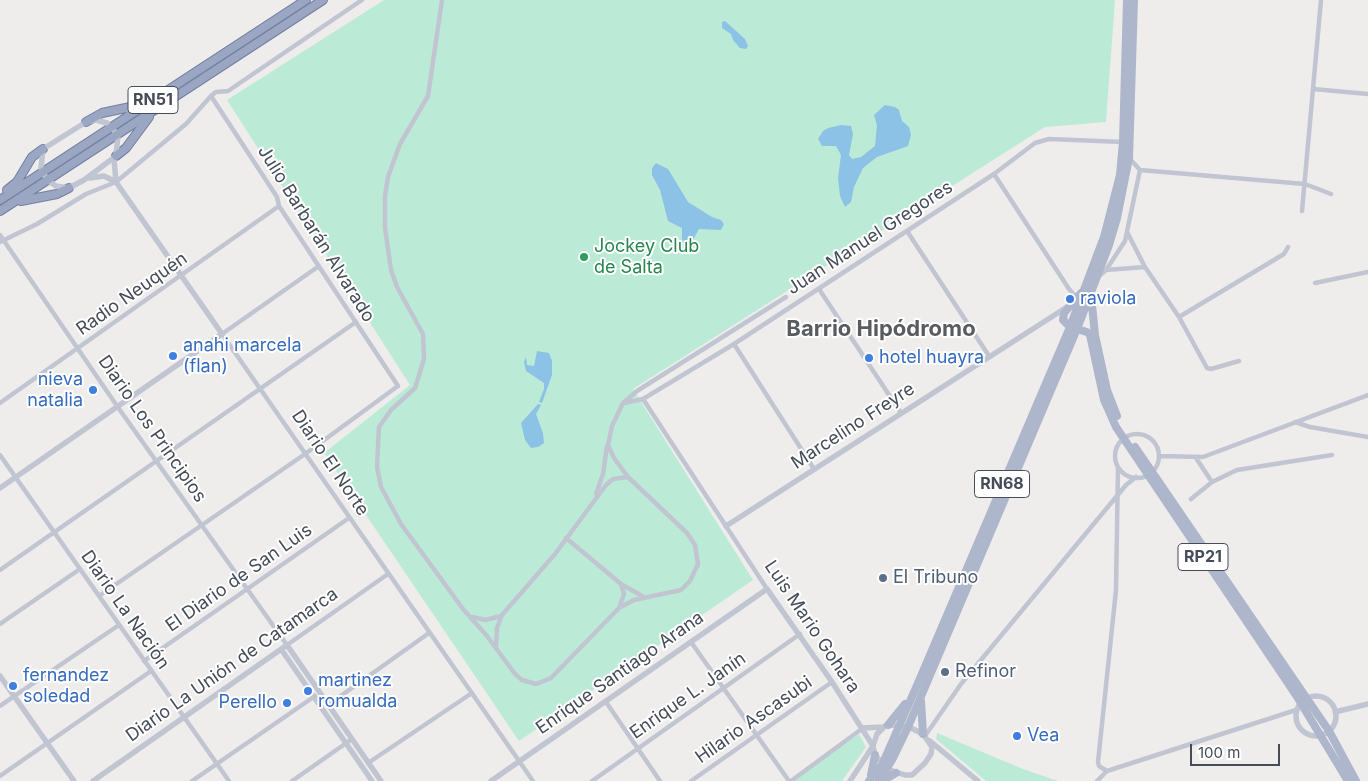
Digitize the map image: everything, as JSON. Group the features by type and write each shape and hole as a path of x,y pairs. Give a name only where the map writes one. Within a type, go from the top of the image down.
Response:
{"highway":[{"name":"RN51","path":"0,200 306,0"},
{"name":"RN51","path":"2,210 323,0"},
{"path":"86,122 102,113 130,108 153,100"},
{"path":"115,157 126,148 155,110"},
{"path":"0,194 13,187 32,157 43,148"},
{"path":"2,210 26,199 57,194 69,188"}],"main road":[{"name":"RN68","path":"881,781 899,725 1089,289 1112,211 1120,175 1123,142 1127,0"},
{"name":"RN68","path":"1089,289 1097,278 1117,218 1129,158 1134,0"},
{"path":"1089,289 1069,305 1063,316 1071,327 1087,326 1092,310"},
{"name":"RP21","path":"1089,289 1109,397 1126,437"},
{"name":"RN68","path":"868,781 884,767 908,727 1071,327"},
{"name":"RP21","path":"1071,327 1088,332 1090,335 1104,400 1126,437 1304,700 1329,731 1356,781"},
{"path":"887,726 918,683"},
{"path":"921,696 925,736"},
{"name":"RP21","path":"1304,700 1348,781"},
{"path":"868,781 873,771 875,755"},
{"path":"881,781 896,773"}],"street":[{"path":"2,241 37,224 86,194 116,182 186,124 216,92 228,91 362,0"},
{"path":"442,0 428,96 400,144 388,177 385,196 385,228 391,270 397,287 423,334 424,359 415,388 391,410 379,427 377,454 380,484 392,510 470,616 496,647 515,674 522,680 536,684 545,681 556,674 619,608 644,597 672,593 686,586 693,576 698,556 696,545 687,533 628,477 608,445"},
{"path":"1302,211 1321,0"},
{"path":"1312,89 1368,94"},
{"name":"Julio Barbarán Alvarado","path":"211,96 277,197 280,206 398,386 305,454"},
{"path":"115,157 84,180 69,188 56,186 47,180 42,173 40,162 43,148 86,122 96,120 112,126 118,135 115,157 116,182"},
{"name":"Juan Manuel Gregores","path":"643,399 734,344 819,289 994,174 1042,140 1123,142"},
{"path":"1129,158 1140,170 1305,184 1331,194"},
{"path":"1097,278 1106,270 1125,241 1140,170"},
{"path":"994,174 1069,290 1077,298"},
{"path":"84,180 104,176 116,182"},
{"name":"Diario El Norte","path":"116,182 533,781"},
{"name":"Radio Neuquén","path":"0,403 280,206"},
{"path":"906,231 989,356"},
{"path":"1127,232 1145,268 1179,317 1206,368 1211,369 1239,361"},
{"name":"Diario Los Principios","path":"0,235 2,241 117,406 202,524 381,781"},
{"path":"1179,317 1284,254 1288,247"},
{"path":"0,488 319,266"},
{"path":"1106,270 1145,268"},
{"path":"1315,283 1368,272"},
{"path":"819,289 901,413"},
{"path":"594,499 603,474 608,445 617,412 622,403 786,297"},
{"name":"Marcelino Freyre","path":"726,526 1069,305"},
{"path":"1047,320 1059,320 1071,327"},
{"path":"0,570 356,322"},
{"path":"734,344 814,469"},
{"path":"1159,456 1196,458 1368,395"},
{"path":"622,403 643,399"},
{"name":"Luis Mario Gohara","path":"643,399 767,589 800,634 863,728 873,746 875,755"},
{"path":"1295,422 1310,427 1368,437"},
{"path":"925,736 961,684 1117,496 1136,478 1150,473 1159,456 1154,443 1149,438 1135,434 1126,437 1116,448 1116,461 1122,472 1136,478"},
{"path":"99,596 305,454"},
{"name":"Diario La Nación","path":"0,455 228,781"},
{"path":"1192,499 1212,482 1237,470 1332,455"},
{"path":"1196,458 1212,482"},
{"path":"1107,771 1102,769 1098,762 1116,590 1118,466"},
{"path":"496,647 497,628 502,616 610,481 628,477"},
{"name":"El Diario de San Luis","path":"144,661 349,518"},
{"path":"566,538 622,584 644,597"},
{"path":"0,624 80,569"},
{"name":"Diario La Unión de Catamarca","path":"93,781 388,574"},
{"path":"619,608 624,594 622,584"},
{"name":"Enrique Santiago Arana","path":"491,781 767,589"},
{"path":"470,616 485,620 502,616"},
{"path":"0,706 119,625"},
{"path":"323,710 429,633"},
{"name":"Enrique L. Janín","path":"592,781 800,634"},
{"path":"281,639 281,649 372,781"},
{"path":"691,642 790,781 863,728 899,725 908,727 925,736 976,780"},
{"path":"0,776 46,742 151,671"},
{"path":"0,676 74,781"},
{"name":"Hilario Ascasubi","path":"691,781 832,682"},
{"path":"192,781 320,692"},
{"path":"368,763 472,693"},
{"path":"1319,696 1325,698 1335,712 1333,725 1329,731 1322,735 1311,736 1300,729 1295,717 1296,710 1304,700 1319,696"},
{"path":"606,702 660,781"},
{"path":"1335,712 1368,704"},
{"path":"1097,781 1107,771 1296,710"},
{"path":"850,781 873,746 877,734 887,726"},
{"path":"906,781 931,754 932,746 925,736"},
{"path":"292,781 352,739"},
{"path":"931,754 942,752"},
{"path":"875,755 884,767 896,773 912,775"}],"green space":[{"name":"Jockey Club de Salta","path":"384,0 1115,0 1106,122 1045,127 633,389 753,580 519,741 324,453 410,385 227,100"},
{"path":"937,733 1023,769 1058,781 986,781 936,739"},
{"path":"859,734 866,747 842,781 791,781"}],"water":[{"path":"725,21 745,39 748,46 746,49 740,48 733,40 731,34 722,28 722,22"},
{"path":"885,105 899,110 902,121 909,127 911,135 908,146 877,157 863,168 854,187 851,202 845,207 840,196 838,178 841,155 836,146 822,146 818,139 823,131 828,128 841,125 851,126 853,134 849,155 852,159 861,157 875,146 877,125 874,115"},
{"path":"656,163 668,169 688,202 712,217 721,220 724,224 721,230 699,229 689,247 684,249 682,247 682,228 668,221 660,190 652,175 652,168"},
{"path":"537,351 549,353 552,361 552,375 542,403 539,402 544,389 544,383 526,371 524,362 526,357 527,365 534,366"},
{"path":"538,404 541,405 536,414 543,433 544,443 538,447 531,448 525,440 521,423"}],"place":[{"name":"Jockey Club de Salta","path":"584,257"},
{"name":"raviola","path":"1070,299"},
{"name":"anahi marcela (flan)","path":"173,356"},
{"name":"hotel huayra","path":"869,358"},
{"name":"nieva natalia","path":"93,390"},
{"name":"El Tribuno","path":"883,578"},
{"name":"Refinor","path":"945,672"},
{"name":"fernandez soledad","path":"13,686"},
{"name":"martinez romualda","path":"308,691"},
{"name":"Perello","path":"287,703"},
{"name":"Vea","path":"1017,736"}],"district":[{"name":"Barrio Hipódromo","path":"881,329"}]}
